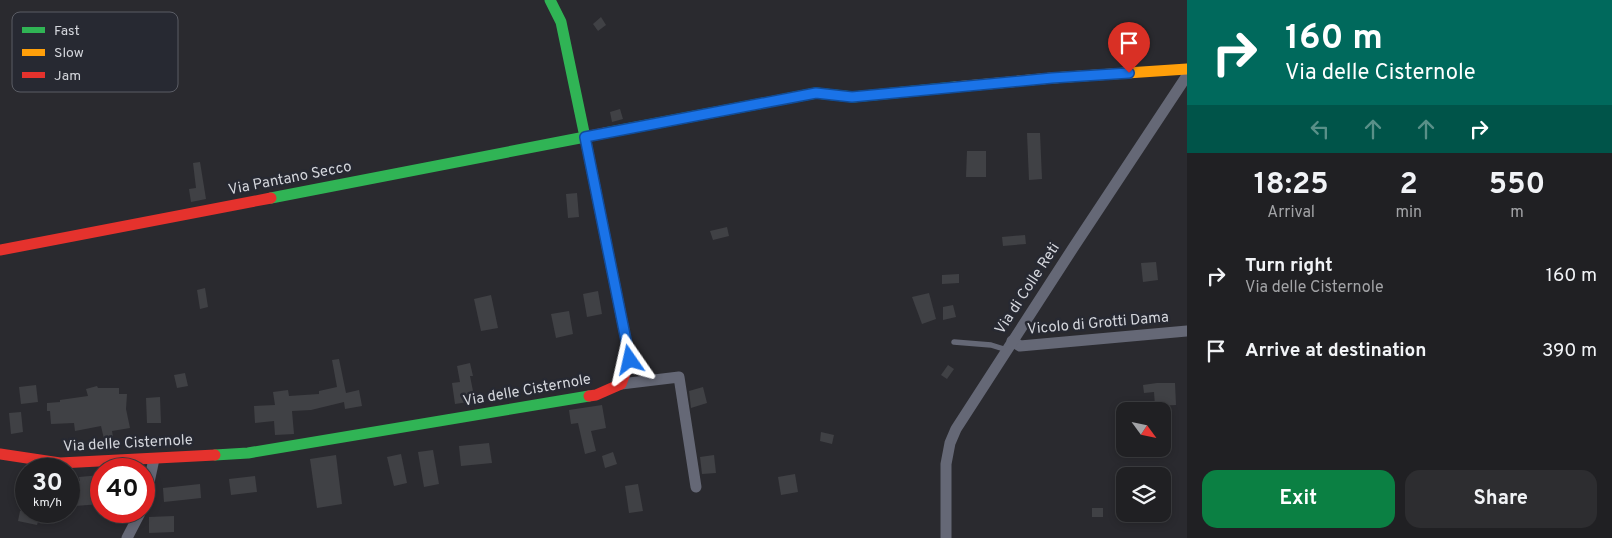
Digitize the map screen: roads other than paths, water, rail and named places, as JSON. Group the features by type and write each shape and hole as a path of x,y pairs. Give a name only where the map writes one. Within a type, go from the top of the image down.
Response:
{"street":[{"path":"550,0 562,22 630,360 621,384 679,377 696,486"},
{"path":"585,137 816,93 852,97 1052,78 1187,71"},
{"name":"Via di Colle Reti","path":"946,538 946,469 950,443 960,422 1186,77 1187,71"},
{"name":"Via Pantano Secco","path":"0,250 585,137"},
{"name":"Vicolo di Grotti Dama","path":"1009,345 1020,346 1187,331"},
{"name":"Via delle Cisternole","path":"155,459 248,453 596,395 621,384"},
{"name":"Via delle Cisternole","path":"0,454 60,463 90,462"},
{"path":"126,538 134,523"}],"lane":[{"path":"954,342 1009,345"}]}
